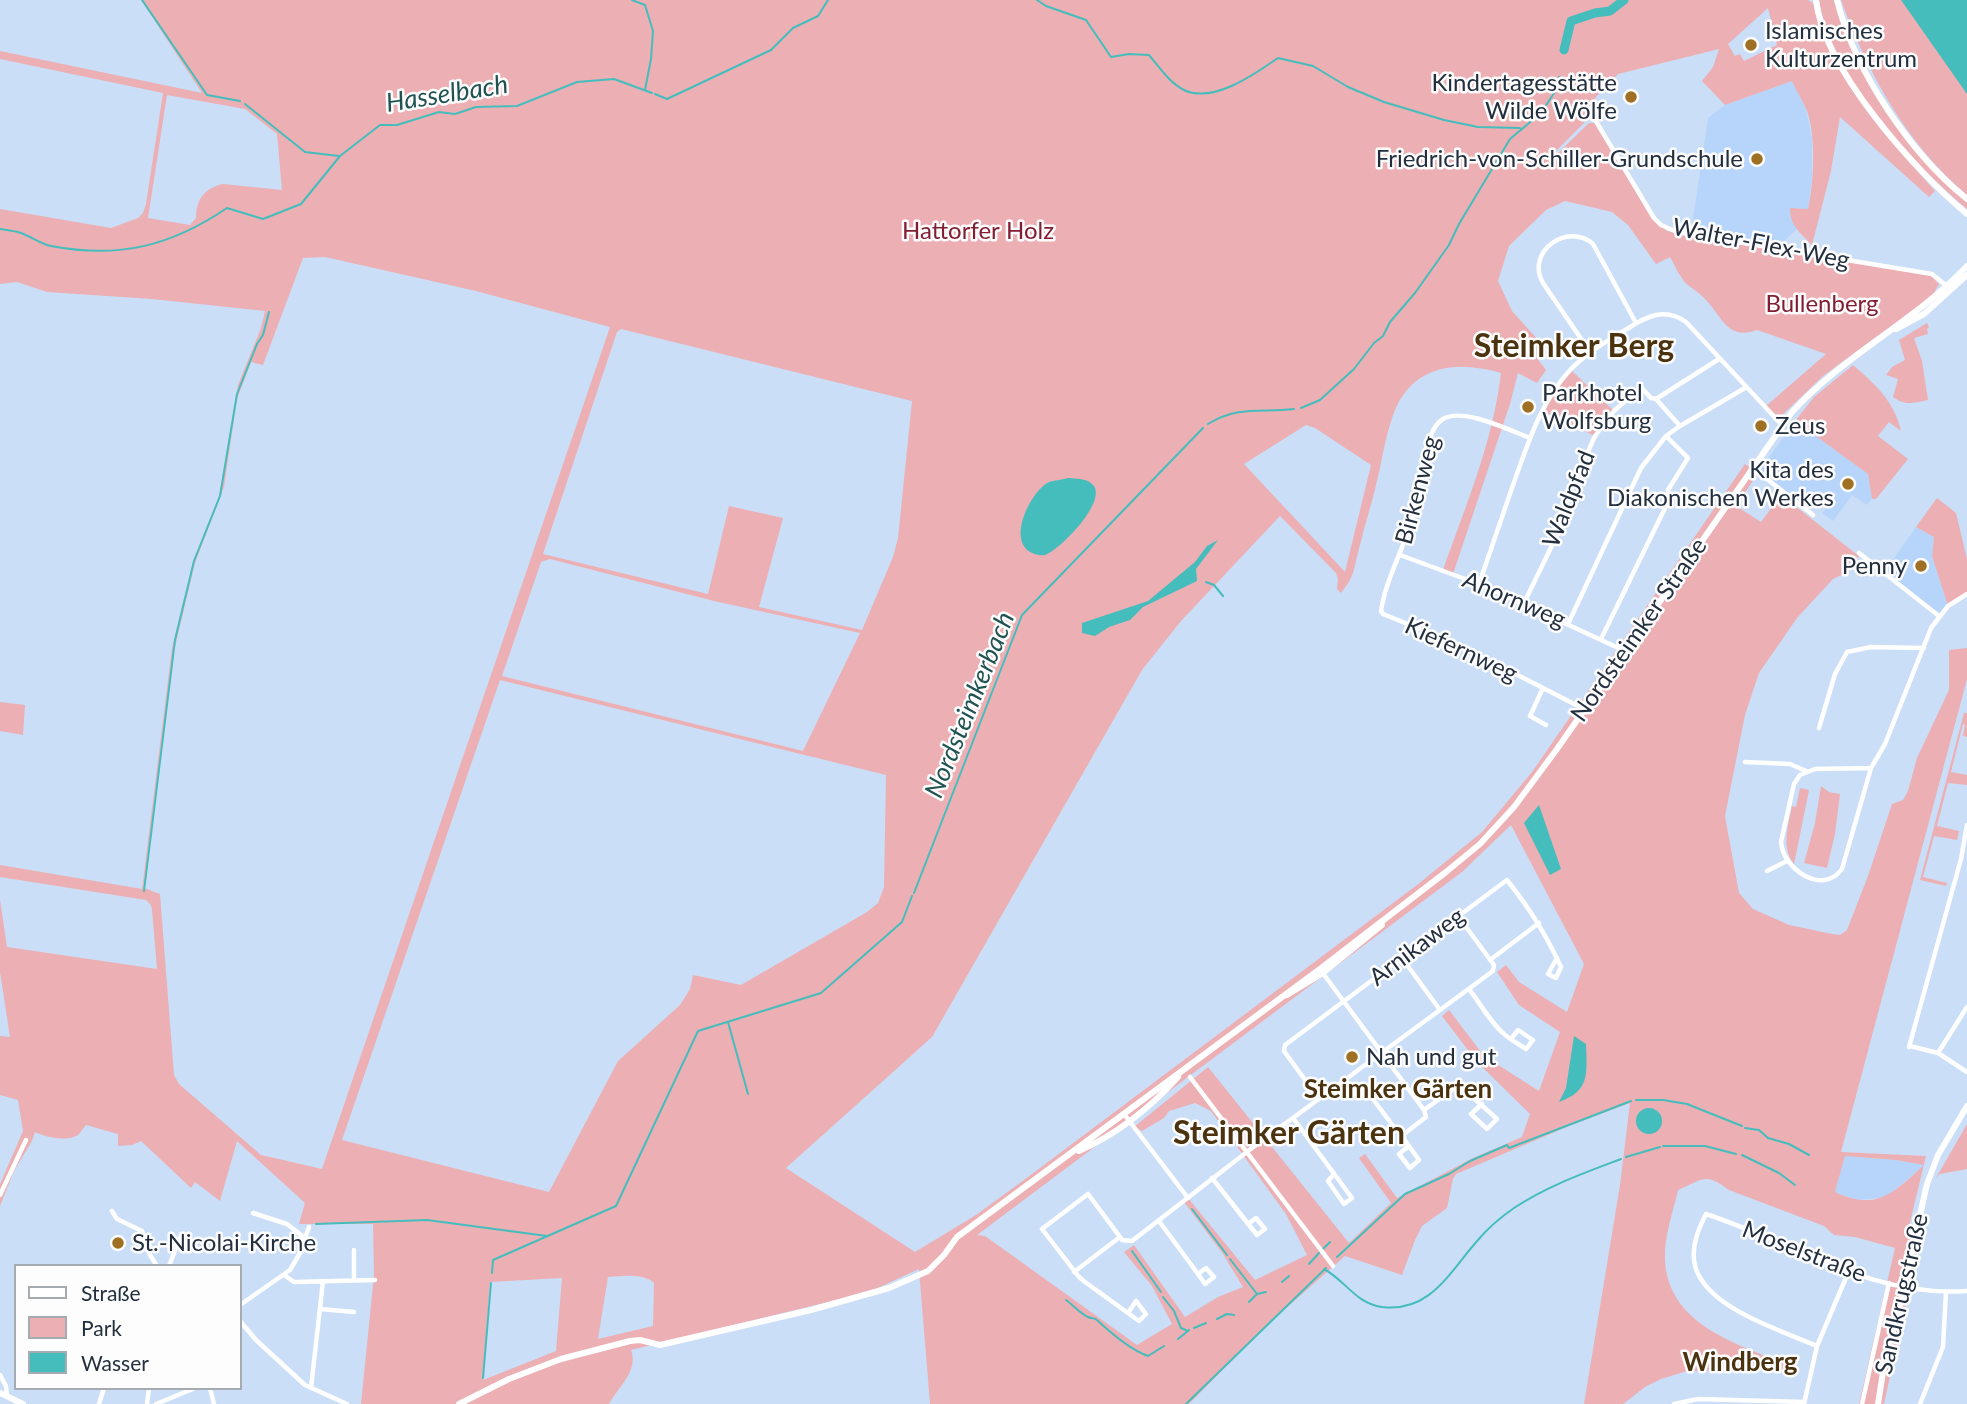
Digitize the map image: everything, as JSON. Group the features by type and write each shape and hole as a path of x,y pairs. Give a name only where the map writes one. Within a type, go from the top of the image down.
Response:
{"street":[{"path":"1816,0 1829,48 1854,88 1904,150 1967,220"},
{"path":"1837,0 1857,51 1889,110 1930,165 1967,199"},
{"name":"Walter-Flex-Weg","path":"1588,108 1654,218 1668,229 1932,274 1949,288"},
{"path":"1956,205 1967,214"},
{"path":"1590,352 1537,271 1541,254 1559,240 1574,236 1593,244 1636,323"},
{"name":"Nordsteimker Straße","path":"1195,1061 1270,1004 1297,990 1370,937 1403,905 1480,844 1514,807 1533,781 1782,425 1827,377 1890,331 1924,314 1967,266"},
{"name":"Nordsteimker Straße","path":"1949,288 1966,277"},
{"path":"1479,584 1530,438 1550,396 1590,352 1636,323 1664,313 1677,316 1686,322 1782,425"},
{"path":"1680,426 1656,400 1719,359"},
{"name":"Waldpfad","path":"1524,603 1561,527 1568,496 1595,436 1614,411 1641,387 1656,400"},
{"path":"1568,624 1641,468 1666,436 1745,388"},
{"name":"Birkenweg","path":"1381,611 1415,510 1431,434 1438,423 1453,415 1465,415 1530,438"},
{"path":"1601,639 1668,502 1668,490 1688,458 1666,436"},
{"path":"1752,468 1813,515"},
{"path":"1859,553 1939,616"},
{"name":"Ahornweg","path":"1400,555 1524,603 1625,652"},
{"path":"1871,768 1815,769 1806,771 1794,784 1782,833 1782,852 1787,861 1802,875 1814,880 1828,880 1836,877 1842,869 1871,768 1885,744 1931,628 1948,606 1967,594"},
{"name":"Kiefernweg","path":"1381,611 1390,618 1482,656 1584,709"},
{"path":"1819,728 1835,674 1847,652 1871,647 1924,648"},
{"name":"Kiefernweg","path":"1543,688 1530,716 1546,725"},
{"path":"1745,762 1790,764 1806,771"},
{"path":"1967,825 1961,859 1909,1047 1938,1054 1967,1072"},
{"path":"1767,870 1787,861"},
{"name":"Arnikaweg","path":"1319,1099 1284,1051 1285,1045 1507,880 1539,923"},
{"path":"1128,1313 1074,1272 1042,1229 1088,1194 1122,1240 1132,1241 1246,1152 1493,971 1494,965 1458,916"},
{"path":"1490,960 1539,923 1557,958"},
{"path":"1402,958 1440,1010"},
{"path":"1321,971 1424,1110 1426,1116 1404,1134"},
{"path":"1469,989 1501,1032 1511,1039 1527,1049 1533,1040 1518,1030 1511,1039"},
{"path":"1938,1054 1967,1007"},
{"path":"459,1404 526,1371 589,1351 640,1340 660,1345 821,1308 888,1288 928,1270 944,1255 957,1237 1195,1061"},
{"path":"1062,1160 1099,1143 1129,1122 1160,1097 1195,1061"},
{"path":"1190,1077 1333,1266"},
{"path":"1424,1110 1459,1085 1475,1098 1497,1119 1488,1129 1471,1114 1482,1104"},
{"path":"1372,1098 1394,1127 1404,1134 1404,1139 1409,1146 1419,1160 1410,1168 1399,1153 1409,1146"},
{"name":"Sandkrugstraße","path":"1878,1404 1886,1353 1927,1184 1938,1155 1967,1105"},
{"path":"1124,1114 1188,1198"},
{"path":"1293,1118 1352,1198 1344,1204 1328,1181 1334,1174"},
{"path":"0,1195 26,1140"},
{"path":"1212,1178 1248,1224"},
{"path":"112,1211 117,1219 142,1231 156,1264"},
{"path":"253,1213 287,1224 305,1238"},
{"name":"Moselstraße","path":"1817,1346 1766,1324 1713,1296 1699,1276 1694,1261 1695,1241 1706,1214 1775,1240 1848,1273 1904,1287 1946,1292 1967,1291"},
{"path":"1159,1221 1198,1274"},
{"path":"242,1304 284,1275 294,1263 309,1227"},
{"path":"170,1264 181,1235"},
{"path":"1074,1272 1120,1237"},
{"path":"354,1250 354,1281"},
{"path":"1674,1404 1698,1399 1804,1403 1817,1346 1848,1273"},
{"path":"284,1275 294,1282 375,1280"},
{"path":"312,1388 323,1281"},
{"path":"1862,1404 1889,1283"},
{"path":"1920,1404 1943,1347 1946,1292"},
{"path":"320,1309 354,1312"},
{"path":"242,1323 290,1372 312,1388 347,1404"},
{"path":"0,1375 6,1386 3,1395 23,1404"},
{"path":"156,1404 190,1390"}],"shaded area":[{"name":"Friedrich-von-Schiller-Grundschule","path":"1792,81 1806,109 1812,139 1812,179 1808,209 1790,208 1791,218 1797,229 1775,249 1691,232 1708,118 1725,105"},
{"path":"1795,421 1868,474 1872,499 1867,505 1852,495 1833,521 1822,513 1830,503 1819,495 1807,510 1759,471"},
{"path":"1916,527 1934,537 1932,556 1948,606 1939,616 1884,572"},
{"path":"1845,1156 1925,1165 1886,1197 1857,1200 1835,1192"}],"green space":[{"path":"141,0 1808,0 1813,3 1832,56 1846,81 1879,127 1935,191 1929,197 1840,117 1831,171 1812,245 1797,228 1790,214 1790,208 1808,209 1810,198 1813,146 1805,107 1792,81 1725,105 1702,81 1713,67 1719,49 1618,74 1596,97 1586,121 1557,150 1549,153 1559,152 1589,123 1596,123 1652,219 1667,231 1911,270 1931,276 1939,284 1932,296 1823,376 1779,418 1766,406 1826,354 1757,330 1747,333 1732,330 1703,297 1685,282 1670,257 1656,264 1628,225 1612,212 1565,201 1546,210 1509,246 1498,281 1512,311 1540,342 1536,357 1546,370 1537,383 1518,373 1453,574 1443,570 1485,449 1501,373 1467,367 1450,367 1422,377 1400,401 1387,433 1353,572 1341,593 1337,589 1336,573 1280,516 1181,621 1142,670 932,1037 786,1168 915,1252 976,1215 1028,1177 1417,885 1482,832 1532,772 1745,464 1758,473 1736,506 1761,522 1781,495 1859,556 1846,573 1833,579 1797,618 1759,673 1745,715 1725,816 1739,893 1753,909 1789,925 1840,935 1847,930 1892,804 1903,800 1908,791 1917,758 1949,690 1949,650 1967,648 1967,679 1841,1152 1926,1156 1924,1165 1907,1235 1920,1238 1884,1404 1859,1404 1895,1248 1855,1237 1834,1235 1824,1226 1729,1190 1715,1181 1704,1179 1678,1190 1666,1242 1665,1259 1669,1281 1678,1300 1707,1328 1725,1339 1784,1363 1783,1370 1687,1371 1645,1387 1623,1404 1584,1404 1620,1185 1630,1103 1456,1174 1447,1208 1422,1226 1402,1275 1345,1256 1266,1326 1189,1404 930,1404 919,1269 869,1292 631,1350 633,1358 630,1372 609,1404 361,1404 374,1275 373,1224 299,1224 305,1203 237,1141 220,1201 195,1182 191,1188 141,1141 118,1146 118,1134 86,1125 78,1135 68,1138 50,1137 35,1132 14,1171 0,1206 0,1184 23,1131 18,1100 0,1095 0,1036 10,1037 0,972 0,900 7,947 157,969 152,910 146,900 0,877 0,865 142,889 172,648 194,559 219,496 238,385 265,311 152,299 47,292 17,282 0,284 0,209 111,228 138,218 143,213 163,93 0,59 0,51 202,93","holes":["1768,8 1777,45 1744,61 1740,54 1735,56 1728,44","167,95 245,109 277,134 282,190 223,184 203,195 196,218 190,225 148,218","325,257 476,291 610,327 322,1169 261,1155 179,1084 174,1075 160,894 144,888 174,651 195,563 224,487 237,399 251,362 263,365 303,258","621,329 912,401 898,538 893,557 862,630 759,607 783,518 729,506 708,594 543,554 617,332","1306,425 1315,428 1371,465 1345,572 1244,464","550,559 714,601 860,633 803,751 502,676 541,562","500,680 886,775 884,887 878,903 741,985 693,975 690,989 680,1005 618,1061 549,1192 342,1140","1511,825 1584,964 1567,1012 1519,982 1506,965 1497,972 1519,1005 1560,1032 1539,1091 1484,1056 1449,1010 1442,1016 1477,1062 1530,1114 1522,1137 1473,1158 1397,1198 1365,1154 1359,1158 1391,1203 1349,1243 1208,1067 1134,1127 1142,1131 1164,1118 1169,1111 1195,1103 1211,1111 1286,1214 1307,1255 1255,1280 1188,1198 1184,1202 1223,1254 1243,1287 1218,1297 1185,1317 1134,1245 1124,1252 1152,1286 1172,1324 1137,1345 985,1236 977,1235 1462,872","1845,1156 1924,1165 1894,1191 1874,1199 1850,1198 1835,1192","639,1276 654,1283 653,1326 598,1339 608,1277","562,1278 556,1351 483,1380 490,1282"]},
{"path":"1819,0 1834,0 1853,48 1898,124 1928,165 1967,202 1967,209 1898,141 1856,87 1839,58"},
{"path":"1841,0 1967,0 1967,195 1926,154 1891,106 1863,54"},
{"path":"1927,323 1928,334 1914,338 1922,361 1928,400 1902,402 1893,397 1898,379 1886,375 1892,367 1905,360 1899,340"},
{"path":"1853,365 1883,394 1898,420 1901,431 1889,422 1878,436 1908,459 1876,499 1872,499 1868,474 1795,421 1814,397"},
{"path":"1571,370 1614,411 1595,436 1542,411"},
{"path":"1937,498 1956,513 1967,559 1967,594 1948,606 1932,556 1934,537 1916,527"},
{"path":"0,702 25,705 23,735 0,731"},
{"path":"1964,713 1967,713 1967,737 1963,736 1963,724 1951,772 1967,775 1967,785 1948,783 1937,826 1959,831 1957,840 1934,836 1923,877 1947,883 1946,886 1920,880"},
{"path":"1821,786 1829,792 1840,794 1827,868 1804,863 1815,823"},
{"path":"1800,788 1809,790 1794,864 1788,851 1787,836 1792,806 1796,807"},
{"path":"1967,1124 1967,1169 1940,1174 1936,1178"}],"water":[{"path":"1901,0 1967,0 1967,94"},
{"path":"1068,478 1091,483 1096,492 1094,502 1080,524 1061,544 1045,555 1030,552 1021,537 1021,527 1028,506 1047,483"},
{"path":"1218,540 1196,569 1197,581 1143,607 1130,620 1109,627 1095,636 1082,633 1082,623 1148,601 1195,562 1207,546"},
{"path":"1539,805 1561,869 1550,875 1524,823"},
{"path":"1574,1036 1586,1044 1586,1073 1576,1093 1559,1102 1566,1088"},
{"path":"1649,1108 1658,1112 1662,1121 1658,1130 1649,1134 1640,1130 1636,1121 1640,1112"}],"waterway":[{"path":"142,0 207,95 240,101"},
{"path":"632,0 645,5 653,31 645,90"},
{"name":"Hasselbach","path":"655,94 667,99 771,50 793,28 818,16 828,0"},
{"name":"Hasselbach","path":"1037,0 1046,6 1086,20 1111,57 1149,55 1174,83 1195,93 1208,93 1233,85 1278,58 1313,66 1348,87 1384,102 1444,120 1478,127 1520,128"},
{"name":"Hasselbach","path":"1564,50 1571,21 1610,11 1624,0"},
{"name":"Nordsteimkerbach","path":"1301,408 1320,400 1354,369 1374,343 1383,336 1390,322 1415,293 1449,245 1510,139 1541,113 1556,90 1559,77"},
{"name":"Hasselbach","path":"0,229 21,233 47,245 76,250 122,250 144,246 185,232 227,208 263,219 301,204 340,156 380,125 397,125 439,112 455,114 476,107 517,106 577,82 614,79 652,93"},
{"path":"245,104 305,152 339,156"},
{"path":"144,891 175,640 194,561 220,496 237,394 263,335 269,312"},
{"name":"Nordsteimkerbach","path":"1208,424 1240,412 1294,409"},
{"name":"Nordsteimkerbach","path":"914,893 1022,615 1203,428"},
{"path":"1206,582 1214,585 1223,596"},
{"name":"Nordsteimkerbach","path":"492,1273 493,1260 616,1206 698,1031 821,993 902,922 912,896"},
{"path":"728,1022 748,1094"},
{"path":"1636,1100 1663,1100 1687,1104 1742,1126"},
{"path":"1337,1257 1405,1194 1507,1145 1509,1148 1631,1101"},
{"path":"1745,1128 1759,1130 1768,1138 1789,1144 1809,1155"},
{"path":"1663,1146 1705,1146 1736,1154"},
{"path":"1626,1157 1660,1147"},
{"path":"1742,1155 1779,1173 1795,1185"},
{"path":"1324,1269 1373,1305 1399,1307 1414,1303 1427,1297 1438,1287 1486,1231 1514,1208 1553,1187 1621,1159"},
{"path":"1192,1209 1227,1255"},
{"path":"316,1224 427,1220 547,1236"},
{"path":"1323,1249 1330,1242"},
{"path":"1132,1251 1161,1292"},
{"path":"1309,1264 1319,1253"},
{"path":"1230,1259 1257,1294 1266,1292"},
{"path":"1186,1404 1326,1268"},
{"path":"1282,1282 1289,1276"},
{"name":"Nordsteimkerbach","path":"483,1378 491,1283"},
{"path":"1249,1302 1257,1294"},
{"path":"1163,1297 1174,1311 1181,1328 1188,1331"},
{"path":"1066,1300 1122,1341 1148,1356 1164,1346"},
{"path":"1217,1319 1227,1314 1234,1315"},
{"path":"1194,1328 1206,1323"},
{"path":"1178,1339 1189,1330"}],"place":[{"name":"Islamisches Kulturzentrum","path":"1751,45"},
{"name":"Kindertagesstätte Wilde Wölfe","path":"1631,97"},
{"name":"Friedrich-von-Schiller-Grundschule","path":"1757,159"},
{"name":"Parkhotel Wolfsburg","path":"1528,407"},
{"name":"Zeus","path":"1761,426"},
{"name":"Kita des Diakonischen Werkes","path":"1848,484"},
{"name":"Penny","path":"1921,566"},
{"name":"Nah und gut","path":"1352,1057"},
{"name":"St.-Nicolai-Kirche","path":"118,1243"}],"district":[{"name":"Steimker Berg","path":"1574,347"},
{"name":"Steimker Gärten","path":"1398,1090"},
{"name":"Steimker Gärten","path":"1289,1134"},
{"name":"Windberg","path":"1740,1363"}],"park label":[{"name":"Hattorfer Holz","path":"978,231"},
{"name":"Bullenberg","path":"1822,304"}]}
